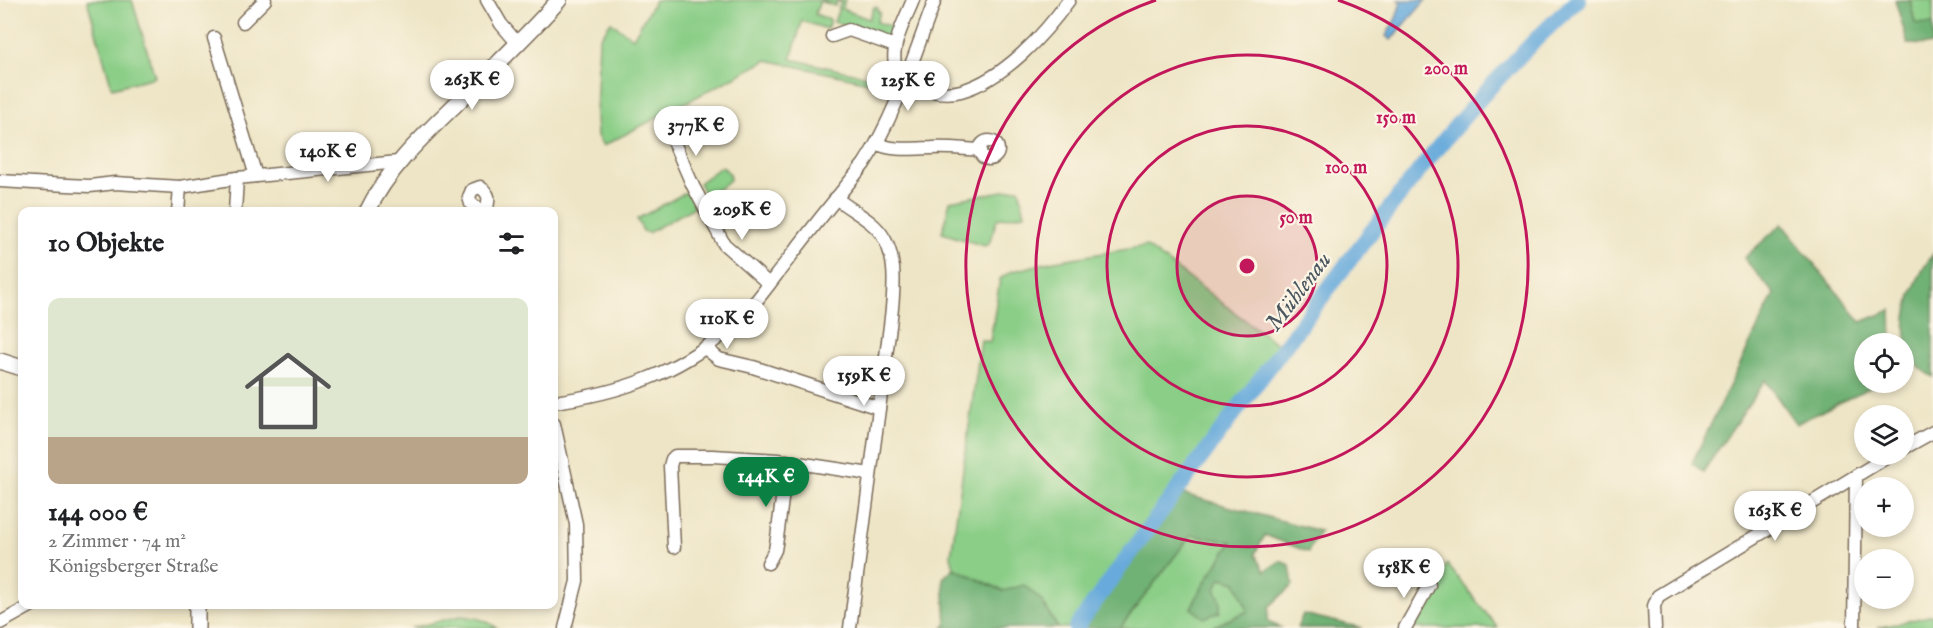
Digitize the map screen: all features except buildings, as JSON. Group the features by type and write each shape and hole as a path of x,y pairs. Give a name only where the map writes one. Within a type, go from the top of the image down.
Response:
{"main road":[{"path":"370,207 398,162 518,44 559,0"},
{"path":"0,361 18,367"},
{"path":"197,609 197,628"}],"street":[{"path":"243,22 265,0"},
{"path":"487,0 501,24 518,44"},
{"path":"558,401 636,384 663,373 705,348 730,329 769,284 864,164 888,121 935,0"},
{"path":"909,1 892,58 894,69 903,84 934,92 949,92 962,91 990,78 1017,58 1042,33 1069,0"},
{"path":"832,36 849,30 895,46"},
{"path":"214,38 256,176"},
{"path":"664,120 695,192 724,244 769,284"},
{"path":"877,143 891,149 906,147 915,150 932,148 980,150"},
{"path":"0,181 90,186 115,183 180,187 237,178 398,162"},
{"path":"235,207 237,178"},
{"path":"178,207 180,187"},
{"path":"836,198 872,224 881,234 888,246 892,264 892,305 850,628"},
{"path":"705,348 719,359 753,367 879,408"},
{"path":"1914,442 1933,432"},
{"path":"558,442 576,524 577,581 565,628"},
{"path":"674,546 670,466 675,456 713,456 788,462 870,474"},
{"path":"768,563 775,550 788,462"},
{"path":"1655,628 1654,606 1658,596 1874,465"},
{"path":"1854,628 1856,476"},
{"path":"1405,628 1429,585"},
{"path":"0,623 26,609"}],"green space":[{"path":"87,0 132,0 155,77 112,88"},
{"path":"655,0 845,0 842,9 869,19 874,7 878,8 877,11 880,12 877,22 893,27 897,19 902,21 895,39 888,42 834,22 841,2 837,1 835,6 820,1 815,14 830,20 827,29 802,21 791,59 879,79 878,84 767,60 603,146 597,136 596,115 599,39 611,22 633,38"},
{"path":"1895,0 1910,0 1915,23 1933,24 1933,45 1908,44"},
{"path":"1910,0 1933,0 1933,24 1915,24"},
{"path":"722,166 729,173 730,180 707,198 699,183"},
{"path":"1019,188 1025,214 997,219 989,244 984,246 942,233 950,201"},
{"path":"690,190 698,205 648,233 643,231 637,219"},
{"path":"1782,224 1861,322 1891,310 1892,333 1854,333 1854,393 1859,393 1796,424 1765,380 1703,472 1692,463 1774,294 1744,258"},
{"path":"1146,246 1281,347 1068,628 1058,628 1041,600 1004,591 954,568 951,556 981,340 990,342 1000,279 1010,272 1049,262"},
{"path":"1933,254 1933,377 1920,368 1914,359 1914,333 1906,333 1912,294"},
{"path":"1179,493 1320,531 1308,552 1265,535 1255,554 1265,571 1280,561 1290,565 1293,585 1269,607 1268,622 1282,628 1210,628 1248,611 1236,582 1221,578 1215,589 1220,599 1220,612 1204,618 1191,608 1208,577 1232,542 1191,535 1120,628 1079,628"},
{"path":"1191,535 1232,542 1208,577 1191,608 1220,599 1215,589 1221,578 1236,582 1248,611 1210,628 1120,628"},
{"path":"1447,564 1498,628 1411,628"},
{"path":"954,568 1003,591 1024,585 1041,600 1058,628 943,628 946,625 943,578"},
{"path":"1303,614 1359,627 1362,628 1297,628"},
{"path":"1933,615 1933,628 1877,628 1882,627"},
{"path":"460,616 479,619 497,628 411,628"}],"water":[{"path":"1398,0 1426,0 1391,40 1386,36 1396,18 1401,2"}],"waterway":[{"name":"Mühlenau","path":"1076,628 1403,191 1504,72 1578,0"}]}
